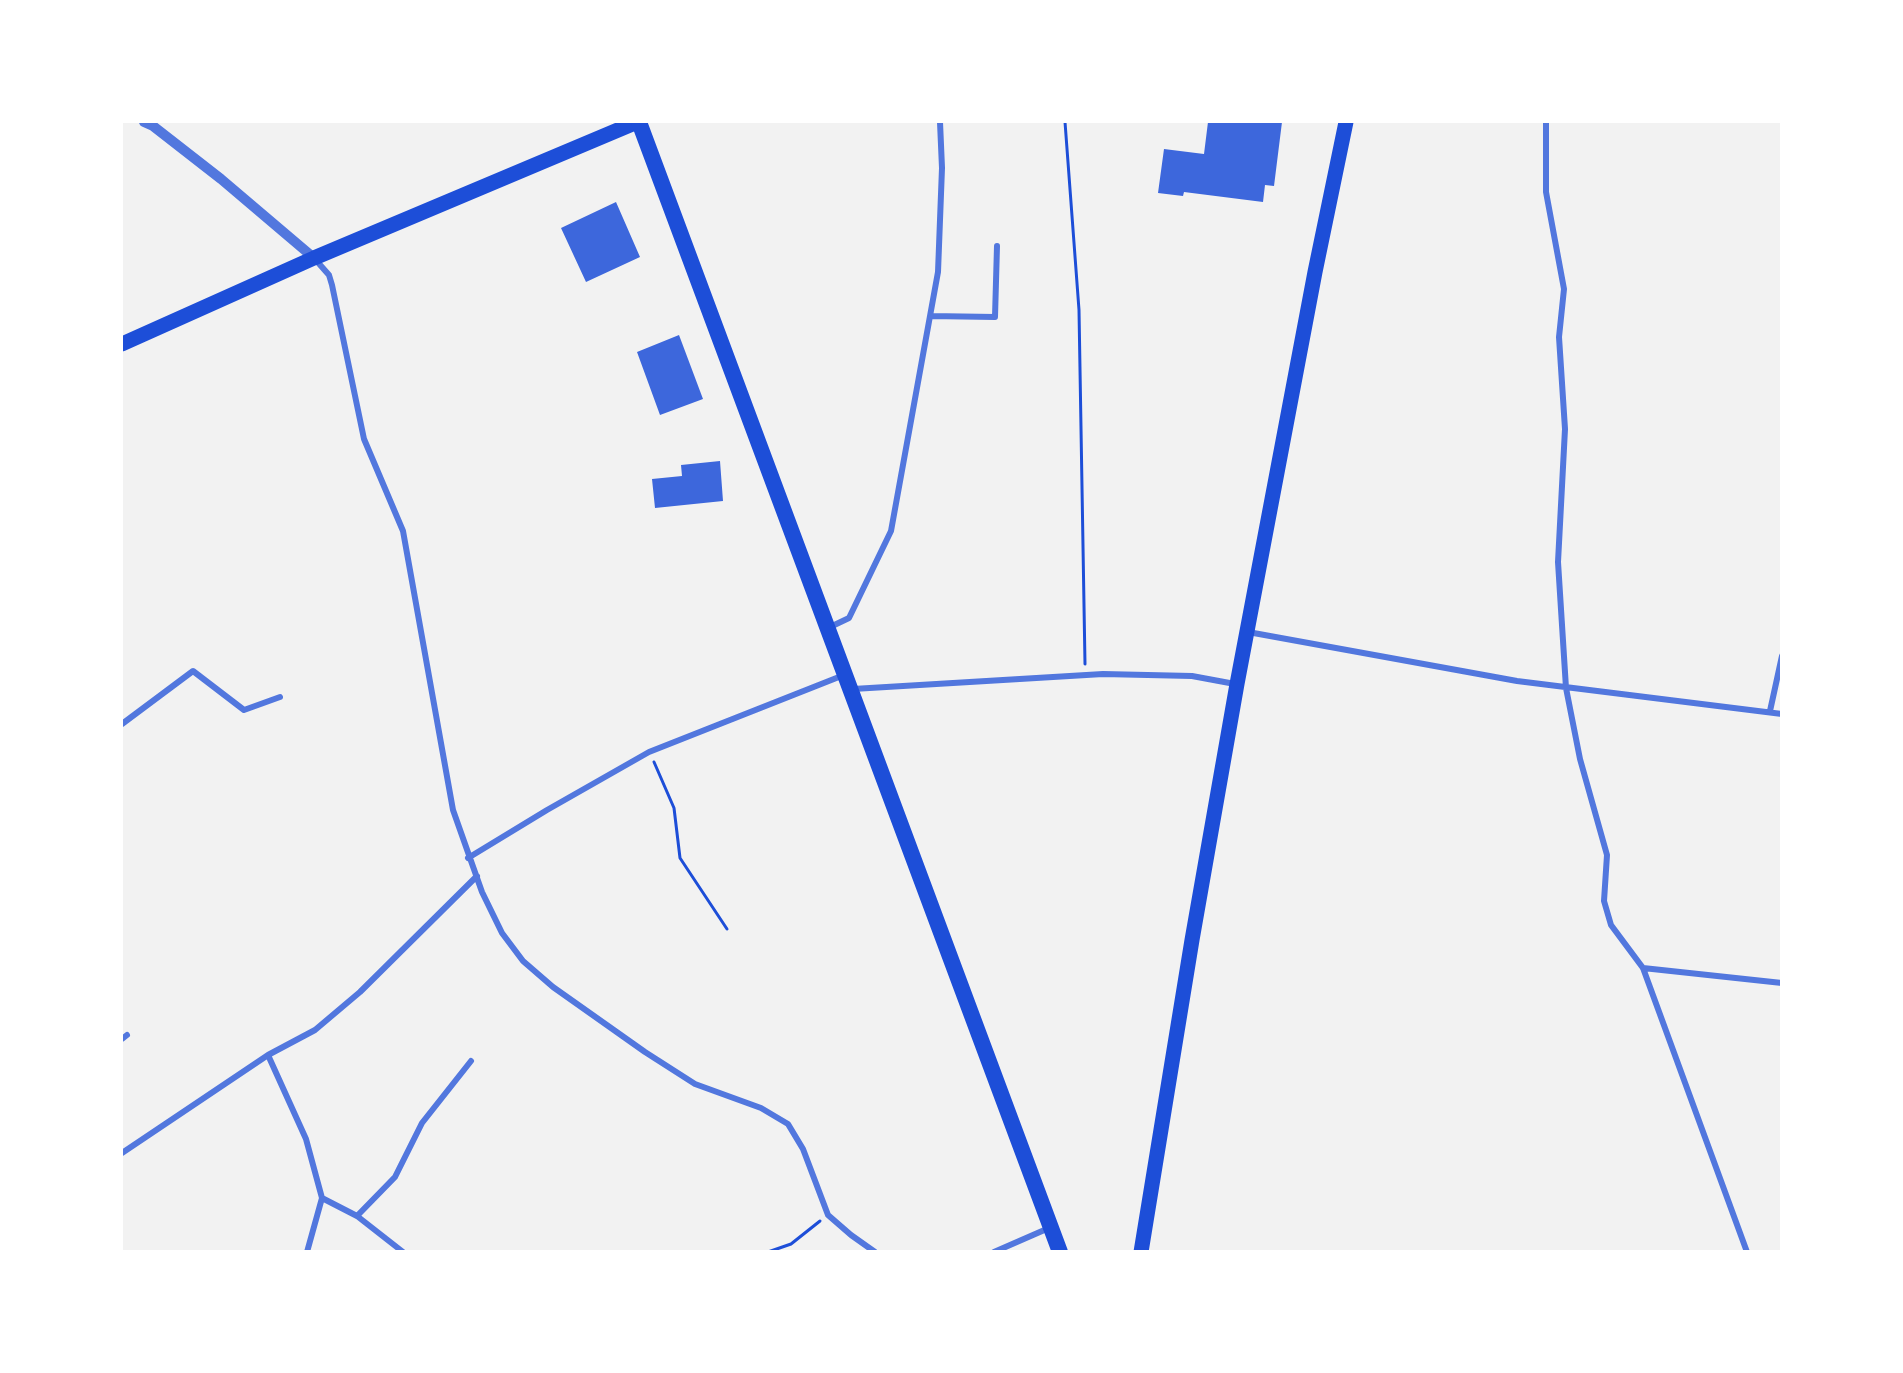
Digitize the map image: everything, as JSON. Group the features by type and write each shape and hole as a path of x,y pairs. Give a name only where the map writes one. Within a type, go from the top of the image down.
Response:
{"highway":[{"path":"638,122 1060,1251"}],"main road":[{"path":"122,344 314,258 638,122"},
{"path":"1142,1251 1190,952 1237,684 1346,122"}],"street":[{"path":"144,122 153,126 222,179 314,258 329,275 363,439 403,531 453,810 468,858 502,933 523,961 553,987 645,1052 695,1084 761,1108 788,1125 803,1149 828,1215 851,1235 875,1251"},
{"path":"827,628 849,618 891,531 938,272 942,168 940,122"},
{"path":"1546,122 1546,192 1563,289 1559,337 1565,429 1558,562 1566,688 1580,759 1607,855 1604,901 1608,917 1616,933 1644,968 1747,1251"},
{"path":"930,316 995,317 997,246"},
{"path":"1248,632 1566,688 1782,714"},
{"path":"1770,711 1782,656"},
{"path":"122,724 194,671 244,710 280,697"},
{"path":"468,858 649,752 847,682 1085,675 1192,676 1237,684"},
{"path":"122,1153 268,1055 315,1030 360,992 477,876"},
{"path":"1644,968 1782,983"},
{"path":"268,1055 306,1139 322,1198 307,1251"},
{"path":"357,1216 395,1177 422,1123 471,1061"},
{"path":"322,1198 357,1216 403,1251"},
{"path":"994,1251 1051,1227"}],"path":[{"path":"1065,122 1079,310 1085,675"},
{"path":"649,752 674,808 680,858 726,929"},
{"path":"768,1251 791,1245 828,1215"}],"building":[{"path":"1208,122 1282,122 1274,186 1265,185 1263,202 1184,192 1183,196 1158,193 1164,149 1204,154"},
{"path":"616,202 640,257 586,282 561,228"},
{"path":"679,335 703,399 660,415 637,352"},
{"path":"720,461 723,501 655,508 652,479 682,476 681,465"}]}
